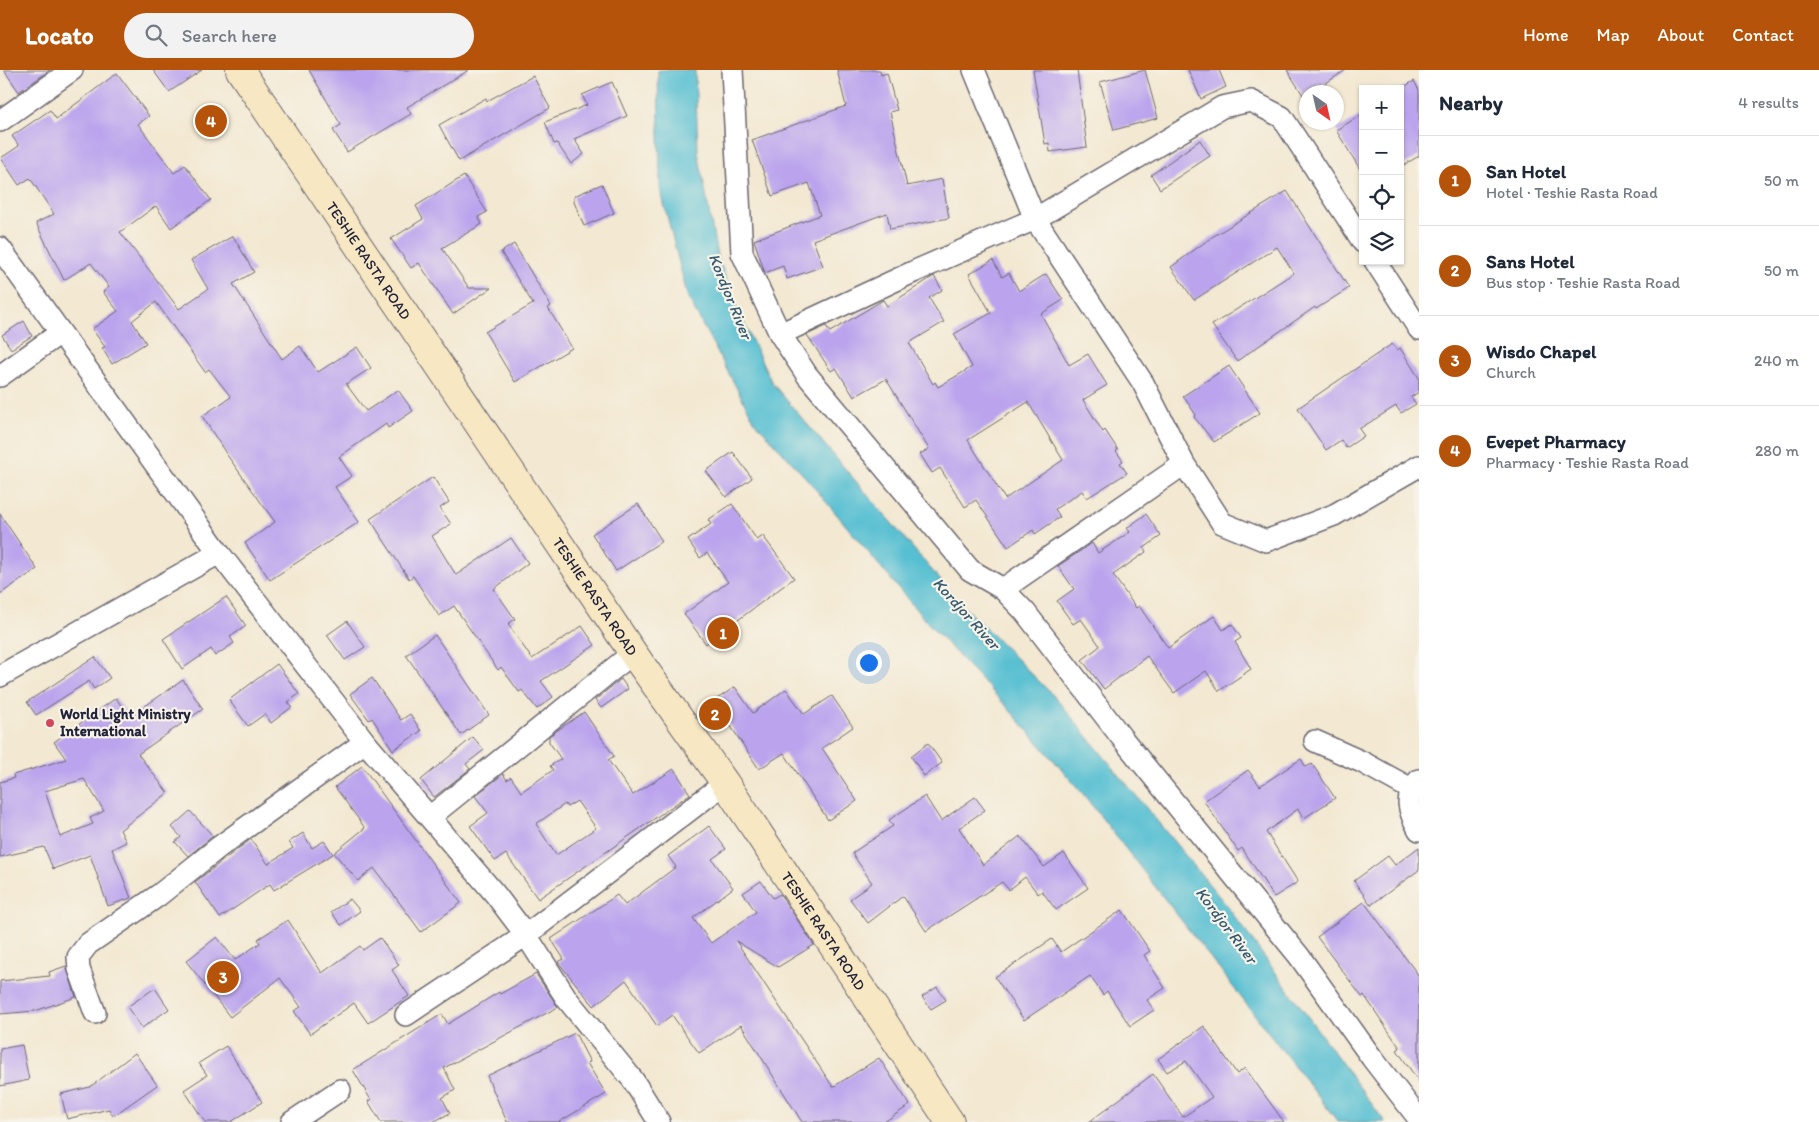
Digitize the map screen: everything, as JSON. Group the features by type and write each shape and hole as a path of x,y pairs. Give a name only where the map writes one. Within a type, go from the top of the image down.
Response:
{"main road":[{"name":"TESHIE RASTA ROAD","path":"240,70 633,653 725,783 950,1122"}],"street":[{"path":"0,121 72,70"},
{"path":"732,70 742,253 780,334 806,375 970,570 1003,588 1025,612 1122,738 1299,956 1372,1058 1419,1119"},
{"path":"974,70 1035,219 1143,383 1184,464 1222,523 1266,541 1334,515 1419,466"},
{"path":"780,334 913,272 1035,219 1222,107 1251,101 1282,117 1359,236"},
{"path":"0,248 219,553 365,742 431,816 526,935 567,999 633,1080 659,1122"},
{"path":"1378,265 1419,329"},
{"path":"0,376 60,333"},
{"path":"1003,588 1184,464"},
{"path":"0,676 219,553"},
{"path":"431,816 633,653"},
{"path":"1315,741 1415,785 1409,812 1419,830"},
{"path":"95,1013 79,969 78,957 88,944 159,895 219,847 365,742"},
{"path":"406,1015 526,935 725,783"},
{"path":"292,1122 340,1090"}],"water":[{"name":"Kordjor River","path":"658,70 695,70 698,151 717,255 738,311 772,383 959,602 1055,697 1227,906 1385,1122 1338,1122 1084,795 1007,707 925,620 807,479 755,422 688,298 660,188"}],"building":[{"path":"4,70 50,70 19,92"},
{"path":"153,70 202,70 169,92"},
{"path":"309,70 469,70 407,107 411,114 347,152 333,130 341,125"},
{"path":"837,70 880,70 881,75 887,73 897,110 890,112 907,186 942,179 949,218 890,229 887,213 813,240 823,266 787,279 783,266 765,273 754,240 820,215 809,183 772,196 752,140 846,106"},
{"path":"1033,70 1077,70 1087,147 1050,152 1049,143 1045,144"},
{"path":"1145,70 1158,118 1114,130 1100,82"},
{"path":"1188,70 1219,70 1226,87 1201,99"},
{"path":"1287,70 1346,70 1323,85 1299,85 1299,89"},
{"path":"117,73 149,116 138,124 174,173 185,165 211,200 171,228 156,206 120,232 179,309 208,289 191,260 233,236 254,272 233,284 282,359 300,346 318,372 357,347 371,368 346,384 366,411 398,390 413,411 388,428 386,424 339,457 352,476 335,487 359,522 270,580 245,543 275,522 227,455 202,416 231,397 209,369 205,372 156,302 132,321 146,343 112,364 102,348 105,347 92,329 118,311 103,292 109,287 91,263 64,280 36,223 54,214 30,178 19,185 1,158 19,146 12,136 50,110 56,119"},
{"path":"533,76 550,108 459,161 439,125 486,98 487,101"},
{"path":"1414,81 1419,90 1419,156 1404,165 1404,130 1404,87"},
{"path":"612,82 627,116 574,139 584,154 571,164 557,143 554,144 545,122 587,105 582,95"},
{"path":"1359,116 1359,167 1336,130 1344,130 1344,125"},
{"path":"1200,140 1210,156 1160,189 1151,175"},
{"path":"464,176 487,212 478,217 482,224 442,248 469,288 491,288 453,314 419,263 411,268 391,239 423,219 416,206"},
{"path":"602,184 614,213 584,226 574,202 574,196"},
{"path":"1287,191 1349,288 1316,309 1315,307 1237,361 1212,325 1294,273 1277,247 1194,300 1171,267 1212,237"},
{"path":"514,244 551,306 548,308 572,348 515,382 485,332 533,304 501,252"},
{"path":"993,260 1002,277 1009,273 1019,291 1046,274 1063,300 1041,314 1069,365 1088,354 1107,385 1083,400 1103,432 1105,430 1118,450 1116,451 1123,461 1120,463 1127,473 1087,498 1082,491 1055,509 1060,517 1035,534 1033,530 1008,547 976,500 965,507 940,468 932,473 920,454 929,449 886,379 854,397 836,368 831,371 807,335 826,326 830,332 883,300 887,306 934,276 942,290 929,298 944,322 909,343 933,384 935,382 938,387 972,367 954,334 991,313 969,274","holes":["1028,402 1063,460 1005,499 968,440"]},
{"path":"24,321 32,336 11,349 2,335"},
{"path":"1392,344 1397,350 1400,348 1419,378 1419,392 1411,397 1416,404 1401,413 1396,406 1359,429 1364,436 1346,448 1341,440 1326,450 1298,408"},
{"path":"1229,366 1260,413 1214,442 1194,417 1196,415 1183,396"},
{"path":"733,452 752,478 726,497 706,471"},
{"path":"433,477 449,502 440,508 451,524 432,536 456,575 511,538 528,563 494,589 515,619 508,624 532,659 582,626 595,645 541,681 553,697 537,709 522,690 519,692 501,667 498,670 454,606 439,616 413,576 409,579 370,519"},
{"path":"638,504 662,541 616,571 592,534"},
{"path":"732,504 757,540 763,536 794,578 706,644 684,614 728,582 707,553 700,558 688,540 711,524 708,520"},
{"path":"0,514 37,569 0,594"},
{"path":"1146,514 1161,536 1144,548 1146,552 1113,575 1136,608 1139,606 1168,648 1214,616 1223,630 1232,624 1241,638 1235,642 1251,669 1219,691 1206,671 1174,693 1147,656 1104,689 1082,660 1100,646 1081,619 1073,624 1057,601 1074,589 1058,566 1092,543 1098,553 1130,532 1127,528"},
{"path":"226,597 246,626 230,637 234,643 215,656 211,649 182,669 163,639"},
{"path":"347,621 365,647 345,660 327,635"},
{"path":"435,635 489,715 461,735 406,655"},
{"path":"95,657 110,678 94,689 89,681 36,715 27,702"},
{"path":"277,664 299,694 288,702 292,707 271,723 265,714 248,726 229,700"},
{"path":"372,678 401,720 410,714 421,731 393,750 372,718 369,720 350,694"},
{"path":"621,679 628,689 601,708 595,700"},
{"path":"183,680 203,709 138,754 168,793 120,830 126,842 112,849 131,898 108,906 90,855 53,869 44,847 0,857 0,782 14,778 13,775 66,759 54,742 116,698 129,717","holes":["84,779 104,811 90,818 93,824 60,837 45,791"]},
{"path":"735,687 753,713 786,689 804,714 832,696 853,727 822,748 857,801 828,820 784,753 759,769 714,701"},
{"path":"584,712 614,756 608,760 633,795 674,769 690,794 538,899 506,854 495,861 470,826 488,813 475,796 503,774 507,780 511,777 521,792 553,770 550,766 561,759 549,742 549,736","holes":["577,801 596,828 556,855 536,824 565,804 567,807"]},
{"path":"473,737 484,750 466,764 470,769 434,797 421,780"},
{"path":"928,743 942,763 924,776 911,756"},
{"path":"1301,759 1306,767 1312,764 1335,798 1304,818 1298,809 1266,832 1298,882 1274,897 1242,848 1238,851 1204,801 1248,770 1260,786"},
{"path":"362,766 461,903 421,932 374,868 358,881 334,853 365,828 335,787"},
{"path":"925,796 941,821 975,797 985,810 959,828 983,865 1020,836 1044,867 1064,853 1088,888 1056,910 1042,891 1038,894 1025,877 1009,890 1002,882 926,931 903,896 868,923 850,899 872,883 852,853 893,826 889,820"},
{"path":"190,811 213,836 188,856 175,842 181,837 172,827"},
{"path":"709,826 726,849 712,859 733,888 693,918 711,943 756,912 743,893 761,881 773,898 780,894 814,945 778,967 736,941 833,1087 879,1058 910,1105 884,1122 802,1122 741,1025 699,1053 672,1015 657,1026 626,980 594,1006 558,962 564,959 551,939 617,895 625,905 676,867 668,856"},
{"path":"303,833 312,848 324,841 333,854 274,890 270,884 220,918 195,882 251,839 268,864 293,848 289,842"},
{"path":"1419,847 1419,870 1371,905 1354,881 1388,856 1395,865"},
{"path":"350,899 360,911 341,925 331,912"},
{"path":"1364,902 1419,976 1419,1082 1397,1050 1400,1048 1364,995 1362,997 1317,937"},
{"path":"1122,910 1150,951 1144,955 1165,988 1147,1000 1154,1010 1130,1026 1107,991 1103,995 1090,976 1024,1020 995,977 1052,939 1061,952"},
{"path":"288,920 322,973 360,946 363,950 380,938 399,965 392,970 409,996 368,1023 354,1003 310,1034 294,1011 301,1007 280,978 230,1017 186,961 217,937 235,960 260,943 258,939"},
{"path":"66,966 76,997 35,1011 0,1014 0,981 50,976 49,972"},
{"path":"536,974 558,1007 444,1068 455,1090 442,1098 450,1113 433,1122 381,1122 368,1101 371,1100 353,1070 442,1014 448,1024 499,992 500,994"},
{"path":"937,987 946,1000 931,1009 922,997"},
{"path":"155,988 169,1009 142,1028 127,1007"},
{"path":"1204,1026 1237,1074 1245,1068 1284,1122 1089,1122 1153,1074 1183,1117 1212,1097 1186,1061 1167,1072 1158,1059"},
{"path":"575,1033 590,1062 587,1063 606,1094 559,1122 507,1122 487,1076"},
{"path":"22,1045 29,1080 0,1086 0,1049"},
{"path":"226,1046 262,1102 231,1122 205,1122 184,1090 207,1075 199,1063"},
{"path":"135,1053 157,1085 113,1116 109,1109 67,1119 61,1094 90,1087"}],"place":[{"name":"Evepet Pharmacy","path":"211,121"},
{"name":"San Hotel","path":"723,633"},
{"name":"Sans Hotel","path":"715,714"},
{"name":"World Light Ministry International","path":"50,723"},
{"name":"Wisdo Chapel","path":"223,977"}]}
